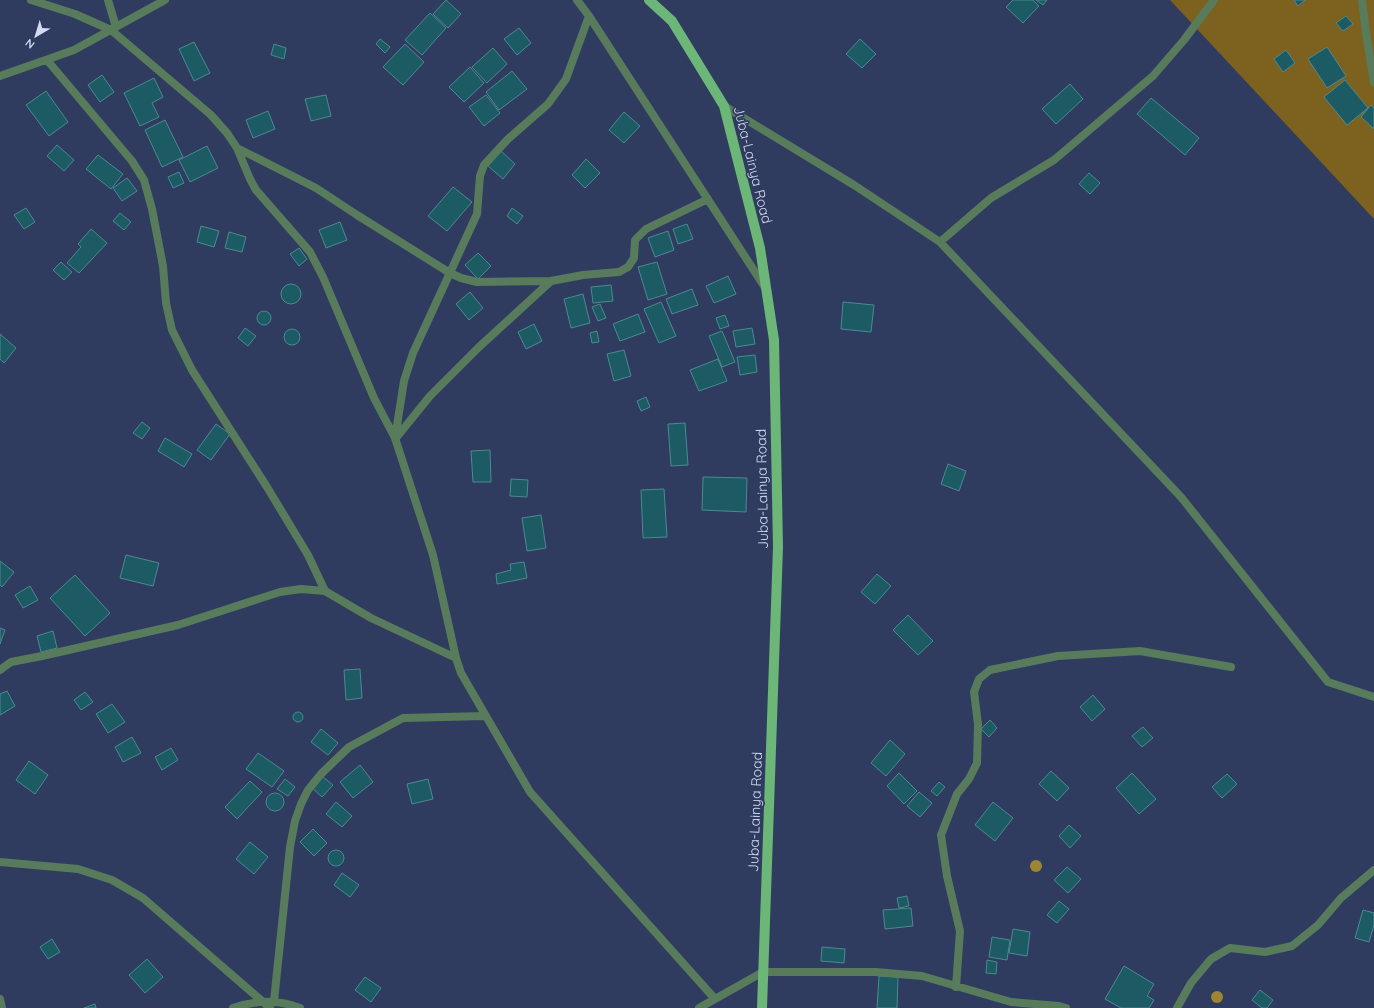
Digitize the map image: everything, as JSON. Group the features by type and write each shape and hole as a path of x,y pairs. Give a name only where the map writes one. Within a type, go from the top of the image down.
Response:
{"main road":[{"name":"Juba-Lainya Road","path":"649,0 672,22 724,106 760,248 774,340 778,548 762,1008"}],"street":[{"path":"31,0 75,14 114,29 212,115 237,148 256,190 294,232 313,258 326,283 374,398 395,438 434,554 456,658 461,673 530,792 715,999"},
{"path":"108,0 114,29"},
{"path":"0,76 74,50 166,0"},
{"path":"577,0 589,16 766,290"},
{"path":"940,242 991,198 1054,160 1153,76 1184,40 1214,0"},
{"path":"1362,0 1374,82"},
{"path":"395,438 399,406 406,374 413,353 477,214 480,176 484,165 508,139 548,104 566,79 589,16"},
{"path":"47,60 132,161 144,180 152,209 163,266 166,303 172,330 192,370 267,487 308,555 325,591"},
{"path":"724,106 854,185 940,242 1182,497 1328,682 1374,697"},
{"path":"237,148 316,188 356,215 450,273 461,278 477,282 551,281 583,275 619,272 628,267 634,258 636,240 646,229 708,199"},
{"path":"395,438 430,396 478,348 551,281"},
{"path":"0,670 11,662 178,625 280,592 300,589 325,591 371,618 456,658"},
{"path":"956,986 960,931 947,876 941,835 957,794 970,780 977,763 978,724 974,692 979,679 990,670 1058,656 1140,651 1231,667"},
{"path":"272,1005 290,847 295,821 308,790 321,774 349,747 403,718 485,716"},
{"path":"0,862 78,869 112,880 143,898 262,1001 272,1005 291,1004 300,1008"},
{"path":"1177,1008 1191,983 1211,959 1230,948 1265,952 1292,946 1318,925 1341,898 1374,870"},
{"path":"699,1008 763,972 876,972 922,976 1010,1002 1059,1006 1066,1008"},
{"path":"0,999 2,1008"},
{"path":"233,1008 262,1001"}],"shaded area":[{"path":"1170,0 1374,0 1374,219"}],"building":[{"path":"446,0 461,14 448,28 433,14"},
{"path":"1013,0 1033,0 1039,6 1023,23 1006,7"},
{"path":"1036,0 1047,0 1043,5"},
{"path":"1294,0 1305,0 1298,6"},
{"path":"430,13 446,28 422,55 405,40"},
{"path":"1346,16 1353,24 1343,31 1336,23"},
{"path":"519,28 531,43 517,55 504,39"},
{"path":"380,39 390,47 385,53 376,44"},
{"path":"860,39 876,54 862,68 846,54"},
{"path":"194,42 210,73 194,81 179,49"},
{"path":"274,44 286,48 284,59 271,55"},
{"path":"405,44 424,62 403,85 383,67"},
{"path":"1327,47 1346,76 1327,88 1308,59"},
{"path":"493,48 507,64 487,83 472,67"},
{"path":"1286,50 1295,63 1283,72 1274,59"},
{"path":"470,67 484,83 464,102 449,87"},
{"path":"512,71 527,89 499,110 486,92"},
{"path":"102,75 114,92 100,102 88,85"},
{"path":"154,78 163,97 152,103 159,117 140,126 124,93"},
{"path":"1345,80 1368,108 1347,125 1324,97"},
{"path":"1070,84 1083,99 1056,124 1042,109"},
{"path":"46,91 68,122 49,136 26,105"},
{"path":"326,95 331,116 311,121 305,99"},
{"path":"486,95 500,113 484,126 469,107"},
{"path":"1151,98 1199,138 1185,155 1137,114"},
{"path":"1371,105 1374,108 1374,129 1361,117"},
{"path":"268,111 275,129 253,138 246,120"},
{"path":"624,112 640,126 624,143 609,130"},
{"path":"165,120 183,157 162,167 145,130"},
{"path":"57,145 74,160 64,171 47,156"},
{"path":"207,146 218,168 190,182 179,160"},
{"path":"501,151 515,164 503,179 488,166"},
{"path":"98,155 123,174 111,189 86,169"},
{"path":"586,159 600,173 585,188 572,175"},
{"path":"179,172 184,183 173,188 168,177"},
{"path":"1089,173 1100,183 1090,194 1079,184"},
{"path":"127,178 137,191 122,201 113,188"},
{"path":"453,187 472,202 447,231 428,216"},
{"path":"26,208 35,222 24,229 14,215"},
{"path":"512,208 523,216 517,224 507,216"},
{"path":"120,213 131,222 124,230 113,221"},
{"path":"340,222 347,240 326,248 319,230"},
{"path":"687,224 693,239 678,244 673,229"},
{"path":"201,226 219,231 214,247 197,242"},
{"path":"91,229 107,243 79,273 67,263 81,247 78,244"},
{"path":"668,231 674,250 655,257 648,238"},
{"path":"229,232 246,237 242,252 225,248"},
{"path":"299,248 307,259 299,266 290,254"},
{"path":"478,253 491,266 478,279 465,265"},
{"path":"61,262 72,272 64,280 53,270"},
{"path":"657,262 667,294 648,300 638,267"},
{"path":"728,276 736,294 714,303 706,286"},
{"path":"291,284 298,287 301,294 298,301 291,304 284,301 281,294 284,287"},
{"path":"611,285 613,301 593,303 591,287"},
{"path":"692,289 698,305 672,314 666,299"},
{"path":"470,292 483,308 469,320 456,304"},
{"path":"583,294 590,323 571,328 564,299"},
{"path":"661,302 676,336 659,343 644,309"},
{"path":"843,302 874,305 871,332 841,329"},
{"path":"600,304 606,318 598,321 592,307"},
{"path":"264,311 269,313 271,318 269,323 264,325 259,323 257,318 259,313"},
{"path":"638,314 645,332 620,341 613,324"},
{"path":"725,315 729,326 720,329 716,318"},
{"path":"534,324 542,341 526,349 518,332"},
{"path":"245,328 256,336 248,346 238,338"},
{"path":"752,328 755,344 736,347 733,331"},
{"path":"289,329 295,329 300,334 298,343 295,345 289,345 284,340 284,334"},
{"path":"597,331 599,342 592,343 590,333"},
{"path":"722,331 735,362 722,367 709,336"},
{"path":"0,334 16,348 4,363 0,359"},
{"path":"624,350 631,376 614,381 607,354"},
{"path":"755,355 757,372 740,375 737,357"},
{"path":"718,359 727,381 699,391 690,370"},
{"path":"646,397 650,407 641,411 637,401"},
{"path":"142,422 150,428 142,439 133,433"},
{"path":"685,423 688,465 671,466 668,424"},
{"path":"216,424 230,434 211,460 197,450"},
{"path":"165,438 192,454 184,467 158,451"},
{"path":"490,450 491,482 473,482 471,451"},
{"path":"948,464 966,471 959,491 941,484"},
{"path":"703,477 747,478 746,512 702,510"},
{"path":"511,479 528,480 527,497 510,496"},
{"path":"664,489 667,537 643,538 641,490"},
{"path":"541,515 546,548 527,551 522,518"},
{"path":"126,555 159,563 153,586 120,578"},
{"path":"0,561 14,572 2,587 0,585"},
{"path":"524,562 527,578 497,584 496,574 511,570 510,564"},
{"path":"877,574 891,586 875,604 861,592"},
{"path":"75,575 110,613 85,636 50,598"},
{"path":"30,586 38,600 23,608 15,595"},
{"path":"908,615 933,641 918,655 893,630"},
{"path":"0,628 5,630 0,644"},
{"path":"53,631 57,648 41,652 37,636"},
{"path":"360,669 362,698 346,700 344,670"},
{"path":"7,691 15,706 0,715 0,694"},
{"path":"85,692 93,702 81,710 74,700"},
{"path":"1093,695 1105,709 1092,721 1080,707"},
{"path":"112,704 125,722 108,733 96,714"},
{"path":"296,712 300,712 303,717 300,722 296,722 293,719 293,715"},
{"path":"990,720 997,728 989,737 981,729"},
{"path":"1143,727 1153,738 1142,747 1132,736"},
{"path":"321,729 338,743 328,755 311,742"},
{"path":"132,737 141,753 123,762 115,747"},
{"path":"890,740 905,754 886,776 871,763"},
{"path":"171,748 178,760 162,770 155,757"},
{"path":"258,753 284,771 272,787 246,769"},
{"path":"29,761 48,775 35,794 16,780"},
{"path":"360,765 373,782 353,798 340,782"},
{"path":"1051,771 1069,788 1057,801 1039,784"},
{"path":"899,773 917,791 904,804 887,786"},
{"path":"1132,773 1156,799 1139,814 1116,788"},
{"path":"1227,774 1237,784 1222,798 1212,787"},
{"path":"323,777 333,785 322,797 312,788"},
{"path":"285,779 295,787 288,796 277,789"},
{"path":"428,779 433,799 412,804 407,784"},
{"path":"250,781 262,792 237,819 225,807"},
{"path":"939,782 945,787 937,796 931,791"},
{"path":"919,792 932,803 920,817 907,806"},
{"path":"271,793 279,793 284,798 282,809 279,811 271,811 266,806 266,798"},
{"path":"336,802 352,816 342,827 326,814"},
{"path":"993,802 1013,818 995,841 975,825"},
{"path":"1069,825 1081,836 1070,848 1059,836"},
{"path":"313,829 327,843 314,856 300,842"},
{"path":"250,842 268,857 254,874 236,859"},
{"path":"333,850 339,850 344,855 342,864 339,866 333,866 328,861 328,855"},
{"path":"1067,867 1081,879 1068,893 1054,880"},
{"path":"342,873 359,885 350,897 334,885"},
{"path":"907,896 909,906 899,908 897,898"},
{"path":"1059,901 1069,909 1057,923 1047,915"},
{"path":"911,908 913,926 885,929 883,910"},
{"path":"1363,910 1374,913 1374,925 1369,942 1355,938"},
{"path":"1013,929 1030,932 1027,956 1009,953"},
{"path":"992,937 1010,940 1007,960 989,957"},
{"path":"52,939 60,952 48,959 40,947"},
{"path":"822,947 845,949 844,963 821,961"},
{"path":"147,959 163,977 145,993 129,975"},
{"path":"987,960 997,962 996,974 986,973"},
{"path":"1124,966 1154,984 1147,996 1154,1000 1149,1008 1121,1008 1105,999"},
{"path":"879,976 898,977 897,1008 877,1008"},
{"path":"365,977 381,988 371,1002 355,990"},
{"path":"1260,990 1273,1000 1267,1008 1262,1008 1252,1000"},
{"path":"95,1004 96,1008 84,1008"}]}
